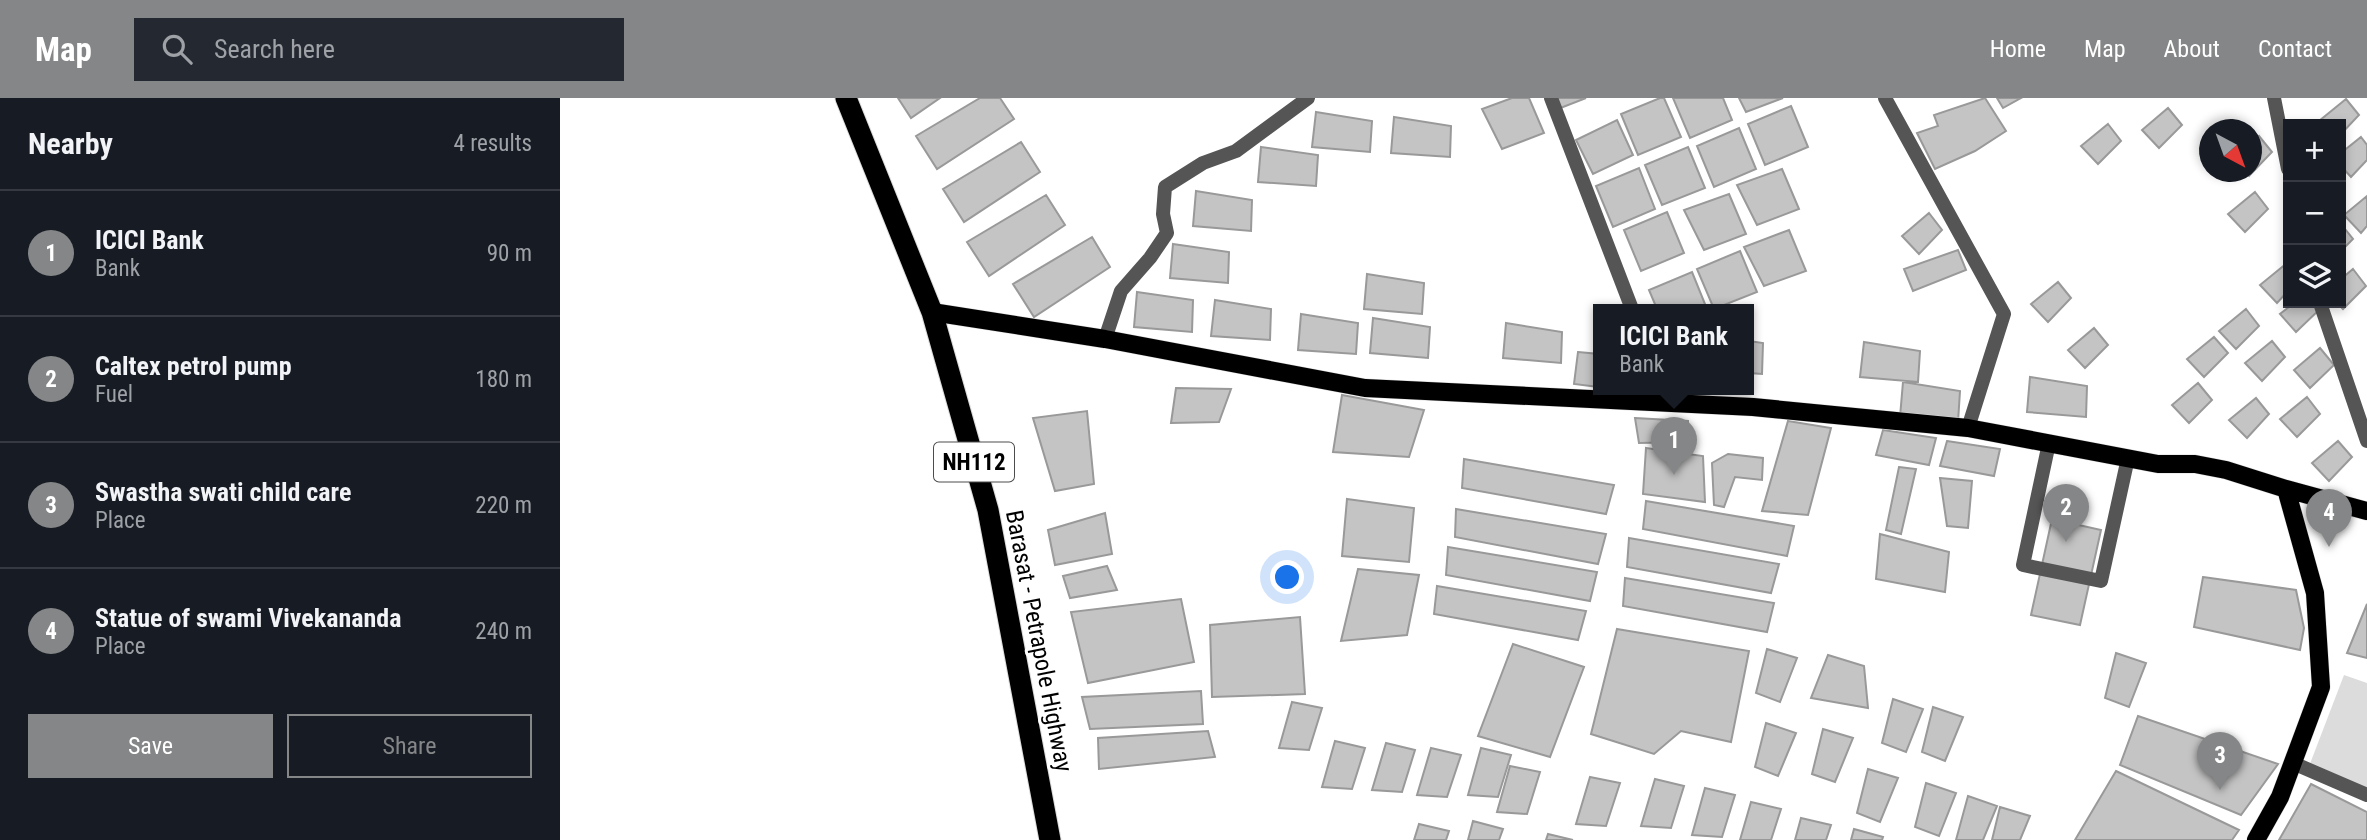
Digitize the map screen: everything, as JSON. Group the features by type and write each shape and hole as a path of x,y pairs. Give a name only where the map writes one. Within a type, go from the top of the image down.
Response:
{"highway":[{"name":"Barasat - Petrapole Highway","path":"846,98 932,312 988,510 1050,840"}],"main road":[{"path":"932,312 1105,339 1365,388 1593,394"},
{"path":"1628,395 1665,396 1968,428 2128,458 2226,470 2367,510"},
{"path":"2256,840 2280,797 2321,687 2315,593 2286,489"}],"street":[{"path":"1105,339 1121,291 1150,258 1167,233 1163,214 1165,187 1203,163 1236,150 1308,98"},
{"path":"1551,98 1630,304"},
{"path":"1885,98 2004,314 1968,428"},
{"path":"2274,98 2283,144"},
{"path":"2322,308 2367,442"},
{"path":"2049,443 2023,565 2101,581 2128,458"},
{"path":"2293,763 2367,795"}],"shaded area":[{"path":"2344,675 2367,683 2367,801 2308,769"}],"building":[{"path":"898,98 940,98 911,118"},
{"path":"980,98 1000,98 1014,119 937,169 916,136"},
{"path":"1512,98 1529,98 1544,133 1502,149 1482,109"},
{"path":"1552,98 1586,98 1558,109"},
{"path":"1664,98 1681,137 1638,155 1621,114"},
{"path":"1673,98 1723,98 1732,120 1690,138"},
{"path":"1739,98 1783,98 1746,112"},
{"path":"1985,98 2006,131 1975,151 1935,169 1917,133 1938,126 1934,115"},
{"path":"1997,98 2021,98 2003,108"},
{"path":"2346,99 2359,115 2346,129 2346,119 2321,119"},
{"path":"1791,106 1808,147 1765,165 1748,124"},
{"path":"2168,108 2182,125 2159,148 2142,130"},
{"path":"1316,112 1372,121 1370,152 1312,147"},
{"path":"1394,117 1451,126 1450,157 1391,153"},
{"path":"1617,120 1633,155 1593,174 1576,140"},
{"path":"2108,124 2121,141 2098,164 2081,146"},
{"path":"1739,128 1756,169 1714,187 1697,146"},
{"path":"2361,137 2367,145 2367,160 2351,177 2346,172 2346,149"},
{"path":"2262,140 2272,152 2262,162"},
{"path":"1021,142 1040,172 964,222 943,189"},
{"path":"1261,147 1318,155 1316,186 1258,182"},
{"path":"1688,147 1705,188 1662,205 1645,165"},
{"path":"1639,168 1655,209 1613,227 1596,186"},
{"path":"1782,169 1799,209 1757,225 1737,185"},
{"path":"1196,191 1252,200 1251,231 1193,226"},
{"path":"2255,192 2268,209 2245,232 2228,214"},
{"path":"1729,194 1746,234 1704,250 1684,210"},
{"path":"1046,195 1065,225 989,276 967,242"},
{"path":"2367,196 2367,226 2361,233 2346,217 2346,213"},
{"path":"1667,212 1684,253 1641,271 1624,230"},
{"path":"1929,213 1942,230 1919,254 1902,236"},
{"path":"1789,230 1806,271 1764,286 1744,247"},
{"path":"2346,230 2353,239 2346,246"},
{"path":"1092,237 1110,267 1034,317 1013,284"},
{"path":"1173,244 1229,252 1228,283 1170,278"},
{"path":"1958,250 1966,270 1913,291 1904,269"},
{"path":"1740,251 1757,292 1727,304 1712,304 1697,269"},
{"path":"2283,266 2283,296 2277,303 2260,285"},
{"path":"2353,269 2366,286 2346,306 2346,275"},
{"path":"1692,272 1705,304 1655,304 1649,290"},
{"path":"1367,274 1424,283 1422,314 1364,309"},
{"path":"2058,282 2071,298 2048,322 2031,304"},
{"path":"1137,292 1193,300 1192,332 1134,327"},
{"path":"1215,300 1271,309 1270,340 1211,336"},
{"path":"2288,308 2320,309 2296,332 2280,314"},
{"path":"2246,309 2259,326 2236,349 2219,331"},
{"path":"1301,314 1358,323 1356,354 1298,350"},
{"path":"1373,318 1430,327 1428,358 1370,353"},
{"path":"1506,323 1562,332 1561,363 1503,358"},
{"path":"2094,328 2108,345 2085,368 2068,350"},
{"path":"2214,337 2228,353 2204,377 2187,359"},
{"path":"2272,341 2285,357 2262,381 2245,363"},
{"path":"1754,342 1763,343 1762,374 1754,373"},
{"path":"1864,342 1920,351 1918,382 1860,377"},
{"path":"2320,348 2334,365 2310,388 2294,370"},
{"path":"1578,352 1593,353 1593,386 1574,384"},
{"path":"2030,377 2087,386 2086,417 2027,412"},
{"path":"1903,382 1960,391 1958,422 1900,417"},
{"path":"2198,383 2212,400 2189,423 2172,405"},
{"path":"1176,388 1231,389 1219,422 1171,423"},
{"path":"1342,395 1424,410 1409,457 1333,452"},
{"path":"2307,397 2320,414 2297,437 2280,419"},
{"path":"2256,398 2269,414 2247,438 2229,420"},
{"path":"1087,411 1094,484 1055,491 1033,418"},
{"path":"1635,418 1688,421 1689,442 1639,443"},
{"path":"1788,421 1831,428 1808,515 1762,511"},
{"path":"1883,430 1936,438 1929,465 1876,455"},
{"path":"1947,441 2000,449 1994,476 1940,466"},
{"path":"2338,441 2352,457 2329,481 2312,463"},
{"path":"1646,448 1703,456 1705,502 1643,494"},
{"path":"1728,454 1763,458 1762,480 1735,477 1724,507 1714,505 1712,463"},
{"path":"1464,459 1614,485 1606,514 1462,488"},
{"path":"1899,467 1916,469 1901,534 1886,530"},
{"path":"1940,478 1972,481 1968,528 1947,526"},
{"path":"1347,499 1414,508 1409,562 1342,556"},
{"path":"1646,501 1794,526 1787,556 1643,529"},
{"path":"1456,509 1606,534 1598,564 1455,537"},
{"path":"1105,513 1112,554 1055,565 1048,530"},
{"path":"2052,519 2101,530 2080,625 2031,615"},
{"path":"1880,534 1949,552 1945,592 1876,579"},
{"path":"1629,538 1779,564 1771,593 1627,567"},
{"path":"1448,547 1597,572 1590,601 1446,575"},
{"path":"1107,566 1117,590 1070,598 1063,576"},
{"path":"1358,569 1419,575 1407,635 1341,641"},
{"path":"2203,577 2296,590 2304,628 2300,650 2194,627"},
{"path":"1625,578 1774,603 1767,632 1623,606"},
{"path":"1437,586 1586,611 1578,640 1434,614"},
{"path":"1181,599 1194,662 1088,683 1071,612"},
{"path":"2367,604 2367,658 2347,653"},
{"path":"1300,617 1305,694 1212,697 1210,625"},
{"path":"1617,629 1749,651 1731,742 1681,731 1654,754 1591,734"},
{"path":"1513,644 1584,667 1550,757 1478,736"},
{"path":"1767,649 1797,658 1780,702 1756,693"},
{"path":"2116,653 2146,663 2129,707 2105,698"},
{"path":"1828,655 1864,666 1868,708 1811,698"},
{"path":"1201,691 1203,724 1090,729 1082,697"},
{"path":"1893,699 1923,709 1906,752 1882,743"},
{"path":"1292,702 1322,708 1309,750 1279,748"},
{"path":"1933,707 1963,717 1945,761 1922,752"},
{"path":"2138,716 2278,764 2241,815 2120,765"},
{"path":"1766,723 1796,733 1778,776 1755,767"},
{"path":"1823,729 1853,738 1835,782 1812,774"},
{"path":"1208,731 1215,757 1099,769 1098,738"},
{"path":"1335,741 1365,748 1352,789 1322,787"},
{"path":"1386,743 1415,750 1402,792 1372,790"},
{"path":"1431,748 1461,755 1447,797 1417,795"},
{"path":"1481,748 1511,755 1498,797 1468,795"},
{"path":"1510,766 1540,772 1527,814 1497,812"},
{"path":"1868,769 1898,778 1880,822 1857,813"},
{"path":"2116,771 2239,830 2232,840 2075,840"},
{"path":"1590,777 1620,783 1606,826 1576,824"},
{"path":"1655,779 1684,786 1671,828 1641,826"},
{"path":"1926,783 1956,793 1939,836 1915,827"},
{"path":"2311,784 2367,812 2367,840 2279,840"},
{"path":"1705,788 1735,795 1722,837 1692,835"},
{"path":"1968,796 1997,806 1983,840 1956,840"},
{"path":"1751,802 1781,809 1771,840 1740,840"},
{"path":"2000,807 2030,816 2020,840 1992,840"},
{"path":"1801,818 1831,825 1826,840 1795,840"},
{"path":"1473,821 1503,829 1499,840 1468,840"},
{"path":"1419,824 1449,831 1446,840 1414,840"},
{"path":"1854,829 1883,837 1882,840 1851,840"},
{"path":"1548,834 1573,840 1546,840"}],"place":[{"name":"ICICI Bank","path":"1674,475"},
{"name":"Caltex petrol pump","path":"2066,542"},
{"name":"Statue of swami Vivekananda","path":"2329,547"},
{"name":"Swastha swati child care","path":"2220,790"}]}
